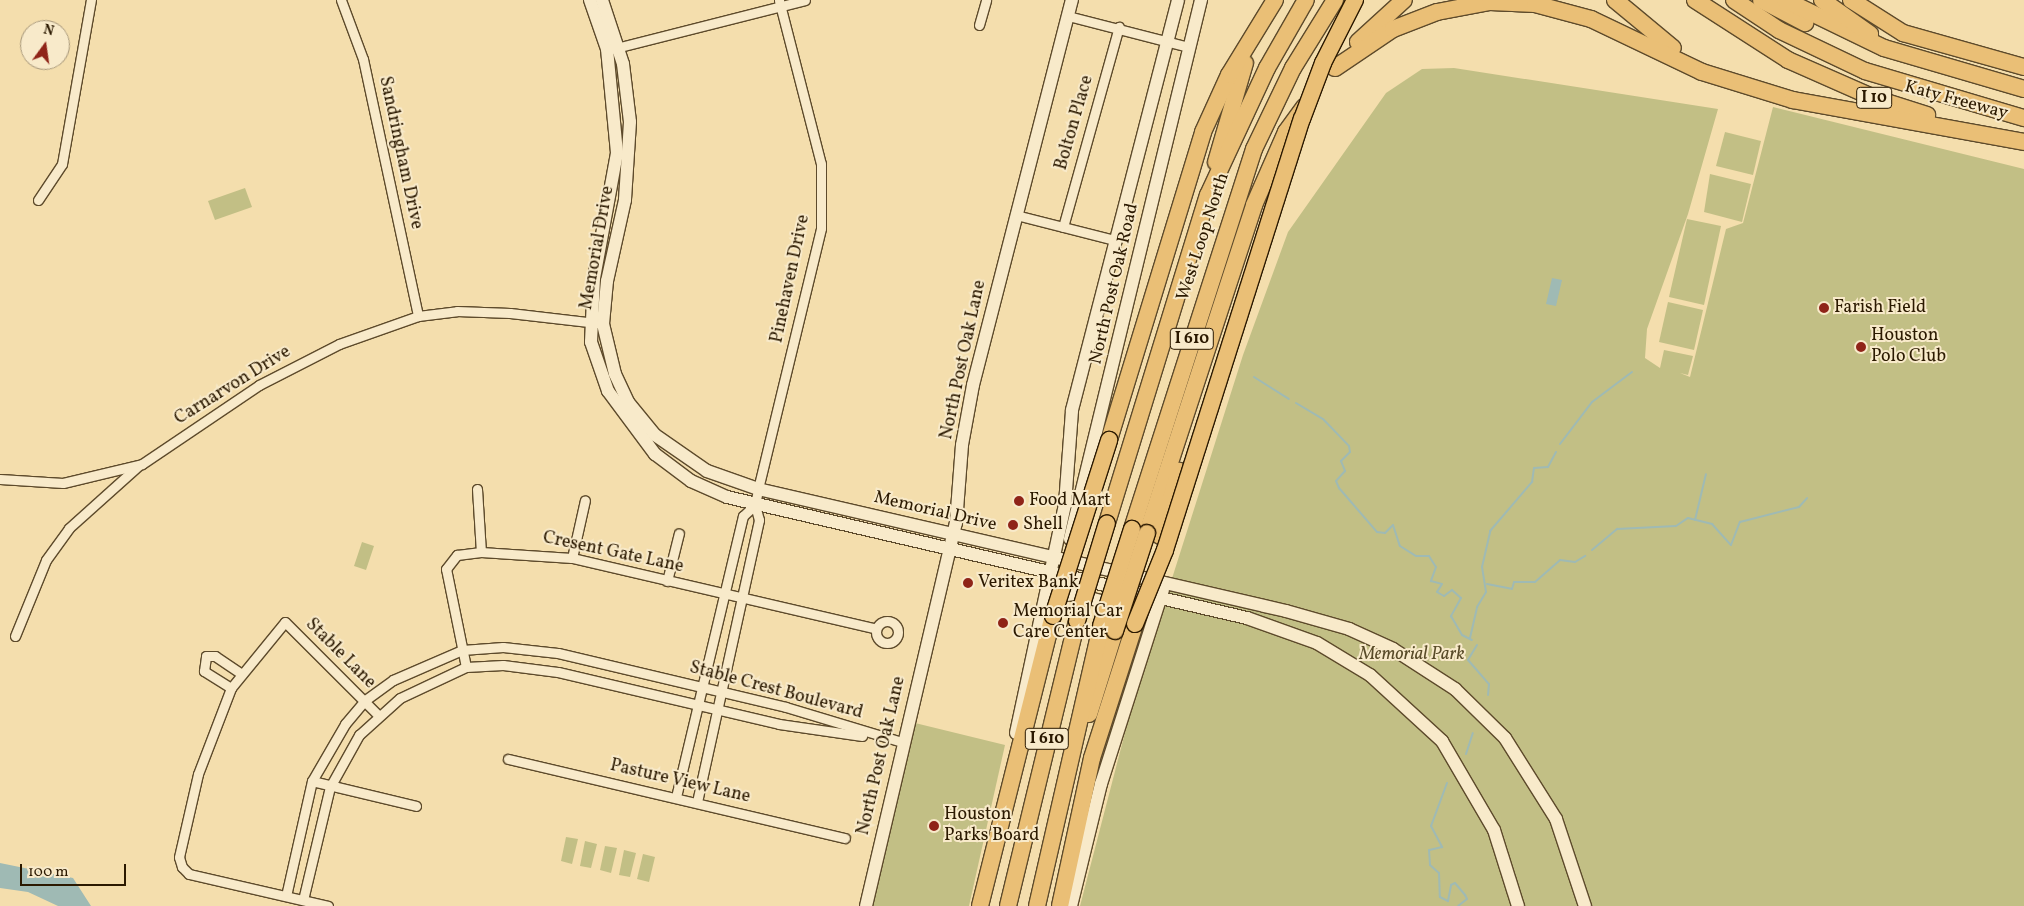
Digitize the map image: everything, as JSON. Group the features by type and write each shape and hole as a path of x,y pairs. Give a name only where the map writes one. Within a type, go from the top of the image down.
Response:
{"highway":[{"path":"1229,137 1269,0"},
{"path":"979,906 1047,612 1196,151 1229,75 1275,0"},
{"name":"West Loop North","path":"1008,906 1077,621 1208,195 1229,137 1306,0"},
{"name":"West Loop North","path":"1146,533 1254,149 1292,68 1335,0"},
{"path":"1060,906 1092,758 1134,629 1168,540 1302,119 1322,62 1355,0"},
{"path":"1038,906 1066,783 1108,628 1146,533 1241,244 1286,132 1335,68 1404,0"},
{"path":"1615,0 1650,33 1732,81"},
{"name":"Katy Freeway","path":"1695,0 1760,44 1833,82 1912,111 2024,141"},
{"path":"1734,0 1824,49 1907,86 2024,118"},
{"path":"1743,0 1824,49 1910,80 2024,110"},
{"path":"1761,0 1840,37 1940,67"},
{"name":"Katy Freeway","path":"1785,0 1858,38 1940,67 2024,89"},
{"path":"1822,0 1888,45 1940,67"},
{"path":"1851,0 1903,33 1978,56 2024,67"},
{"path":"1335,68 1412,20 1471,4 1510,2 1577,14 1702,72 1793,100 2024,141"},
{"path":"1134,629 1146,533"},
{"path":"999,906 1019,858"}],"main road":[{"name":"Memorial Drive","path":"590,0 613,49"},
{"name":"Memorial Drive","path":"602,0 613,49 627,90 623,153 597,323 595,358 608,391 637,436 691,481 755,505 1160,598 1296,634 1338,654 1401,699 1442,741 1479,797 1507,863 1518,906"},
{"name":"North Post Oak Lane","path":"866,906 902,742 953,534 968,410 1072,0"},
{"name":"North Post Oak Road","path":"1059,559 1067,490 1068,428 1178,0"},
{"name":"North Post Oak Road","path":"1047,612 1055,574 1201,0"},
{"name":"Memorial Drive","path":"597,323 615,374 628,402 655,436 707,471 758,489 1166,583 1348,629 1406,656 1455,689 1505,738 1532,776 1569,849 1586,906"},
{"path":"870,532 953,534"},
{"path":"1071,906 1101,784 1166,583"},
{"path":"1047,612 1062,594 1129,608 1142,621 1145,644"}],"street":[{"path":"38,200 62,164 91,0"},
{"name":"Sandringham Drive","path":"341,0 363,59 418,316"},
{"path":"613,49 780,4 805,0"},
{"path":"979,25 986,0"},
{"name":"Pinehaven Drive","path":"755,505 821,228 821,164 780,4"},
{"path":"1068,16 1119,27 1189,47"},
{"name":"Bolton Place","path":"1063,227 1119,27"},
{"path":"1016,215 1115,240"},
{"name":"Carnarvon Drive","path":"0,479 62,483 142,464 267,381 339,344 418,316 457,311 510,313 597,323"},
{"path":"15,636 46,560 69,528 142,464"},
{"path":"477,489 481,552"},
{"path":"572,558 585,500"},
{"path":"676,796 723,593 743,516 755,505 759,520 697,802"},
{"path":"667,581 679,533"},
{"name":"Cresent Gate Lane","path":"466,667 446,569 457,555 481,552 572,558 876,629"},
{"path":"732,560 749,563"},
{"name":"Stable Lane","path":"286,896 189,874 182,867 179,857 198,774 231,688 240,673 285,622 377,714"},
{"name":"Stable Crest Boulevard","path":"286,896 312,781 327,751 364,701 415,668 462,650 530,648 722,692 902,742"},
{"path":"231,688 204,671 206,656 215,656 240,673"},
{"path":"582,678 586,661"},
{"name":"Stable Crest Boulevard","path":"303,900 330,786 359,735 377,714 424,684 466,667 529,667 718,710 902,742"},
{"name":"Pasture View Lane","path":"508,758 676,796 846,838"},
{"path":"312,781 416,806"},
{"path":"286,896 328,906"}],"green space":[{"name":"Memorial Park","path":"1454,68 1718,109 1688,214 1647,329 1645,358 1660,368 1664,350 1693,356 1688,375 1680,373 1690,377 1726,229 1743,223 1773,107 2024,169 2024,906 1080,906 1134,698 1243,355 1288,232 1386,93 1422,69"},
{"path":"1725,132 1761,141 1753,175 1716,166"},
{"path":"1710,174 1751,184 1742,222 1704,212"},
{"path":"245,188 252,207 215,220 208,201"},
{"path":"1687,219 1721,226 1704,305 1669,297"},
{"path":"1668,302 1703,310 1694,350 1659,342"},
{"path":"362,542 374,546 366,570 354,566"},
{"path":"915,723 1005,745 969,906 873,906"},
{"path":"566,837 578,839 572,864 561,861"},
{"path":"585,841 597,844 591,868 580,866"},
{"path":"605,846 617,848 611,873 600,870"},
{"path":"624,850 636,853 630,877 619,875"},
{"path":"643,854 655,857 649,882 637,879"}],"water":[{"path":"1552,278 1562,280 1556,306 1546,304"},
{"path":"0,863 73,878 91,906 58,906 28,892 0,888"}],"waterway":[{"path":"1560,444 1592,402 1632,372"},
{"path":"1254,377 1289,399"},
{"path":"1296,403 1323,419 1349,446 1350,452 1341,461 1345,471 1336,481 1339,488 1377,532 1385,533 1393,525 1400,546 1416,556 1429,556 1436,567 1431,581 1442,584 1437,592 1444,596 1452,590 1461,598 1451,616 1462,635 1472,640"},
{"path":"1470,638 1477,607 1486,592 1482,567 1490,531 1532,482 1534,468 1548,467 1556,452"},
{"path":"1695,520 1706,474"},
{"path":"1592,550 1617,529 1676,526 1688,518 1712,524 1731,545 1740,522 1799,507 1807,498"},
{"path":"1487,584 1512,589 1514,582 1535,582 1560,560 1575,562 1585,556"},
{"path":"1477,645 1468,660 1489,684 1488,695"},
{"path":"1466,754 1473,733"},
{"path":"1447,783 1431,826 1442,847 1429,850 1430,865 1439,873 1440,897 1448,901 1451,885 1455,883 1465,895 1467,899 1458,906"}],"place":[{"name":"Farish Field","path":"1824,308"},
{"name":"Houston Polo Club","path":"1861,347"},
{"name":"Food Mart","path":"1019,501"},
{"name":"Shell","path":"1013,525"},
{"name":"Veritex Bank","path":"968,583"},
{"name":"Memorial Car Care Center","path":"1003,623"},
{"name":"Houston Parks Board","path":"934,826"}]}
